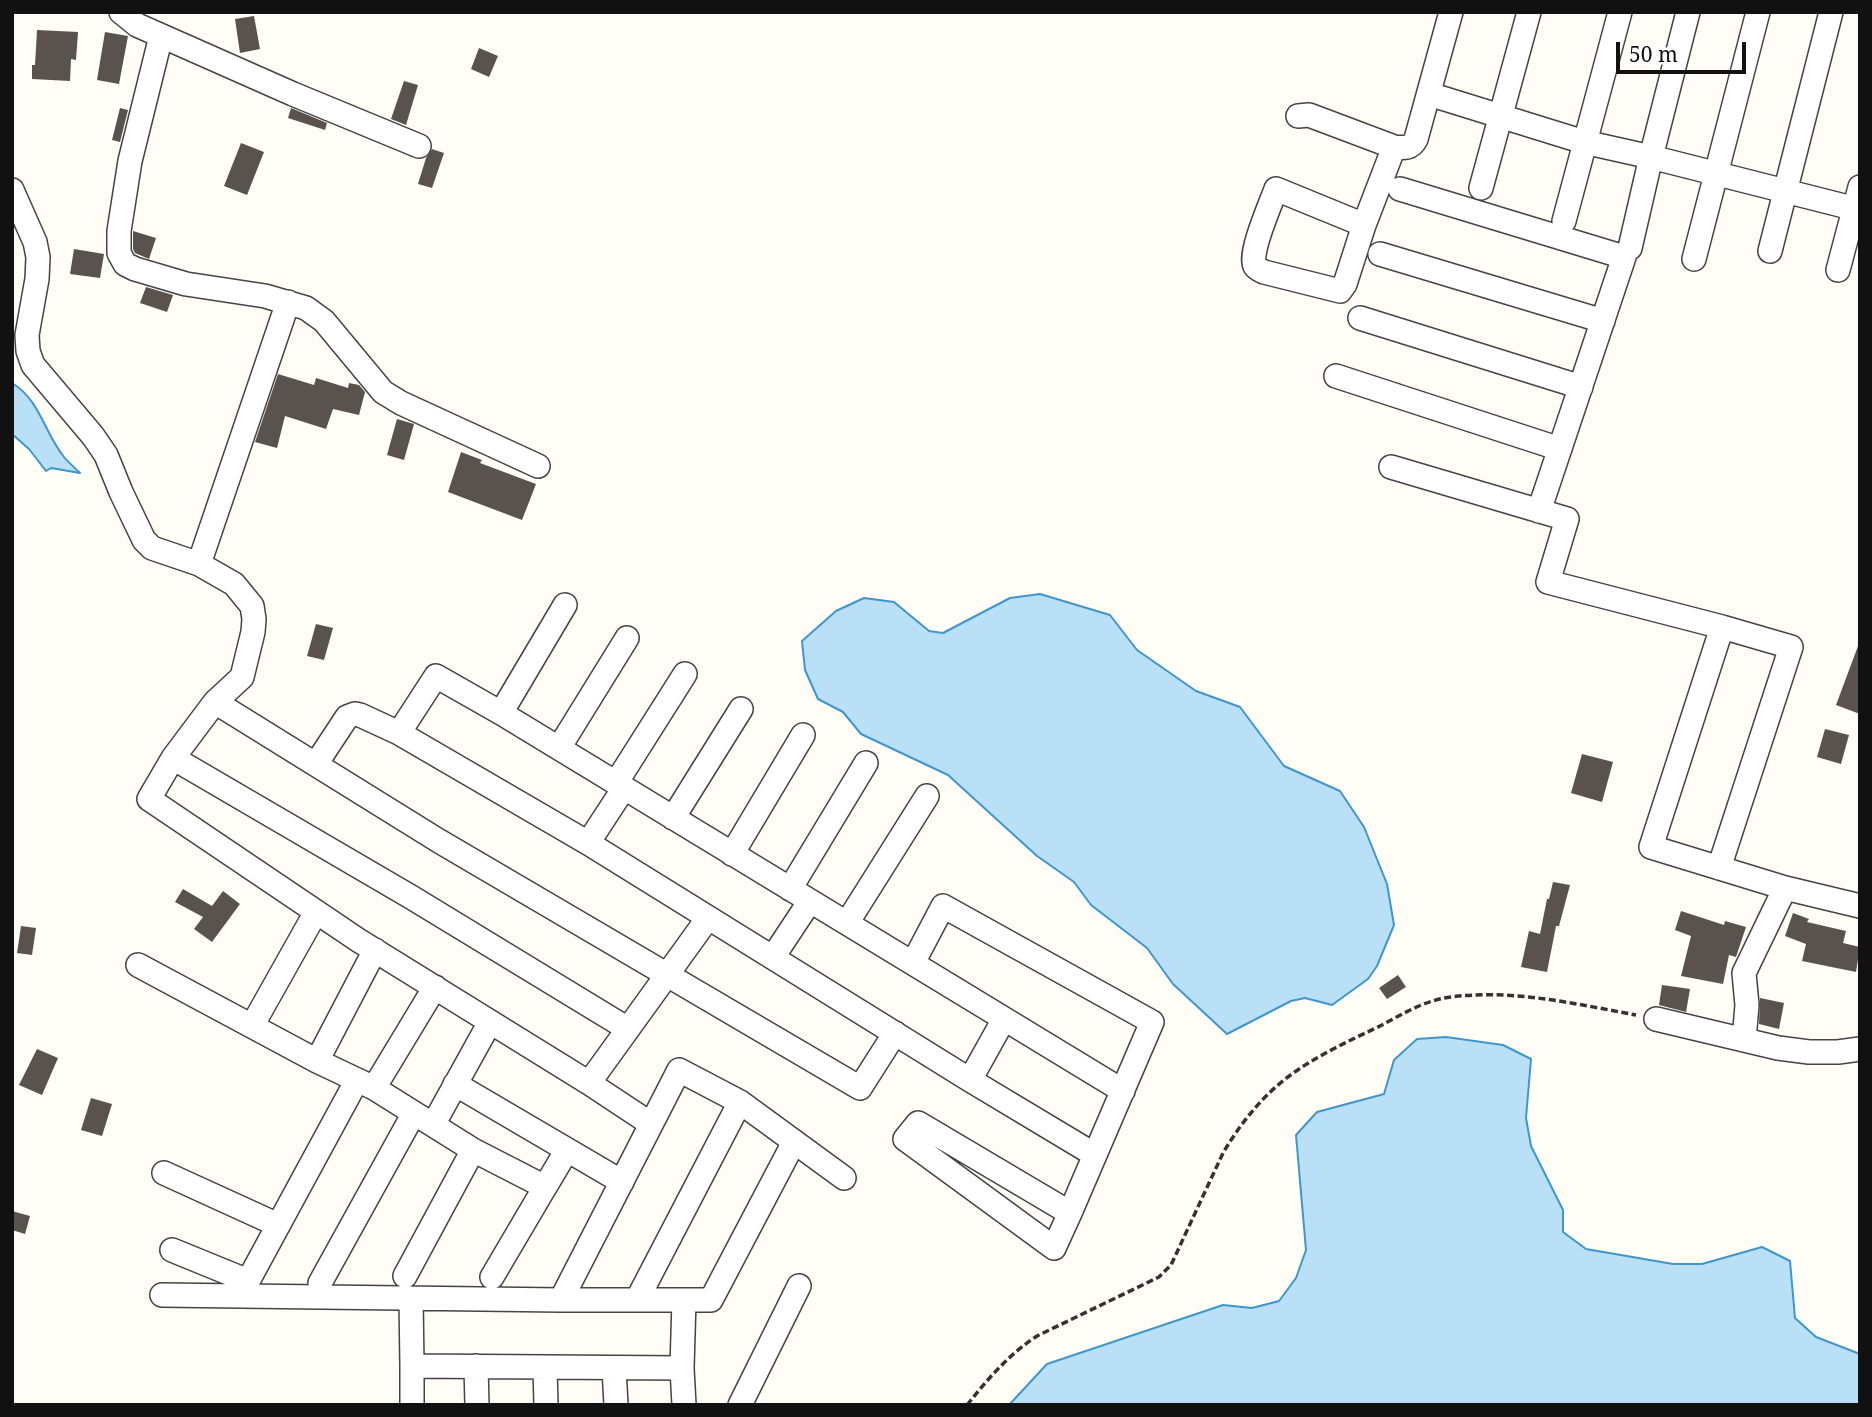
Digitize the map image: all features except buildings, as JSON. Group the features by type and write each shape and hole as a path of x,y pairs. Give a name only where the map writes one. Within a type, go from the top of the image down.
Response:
{"street":[{"path":"121,12 137,25 161,36 419,146"},
{"path":"1298,116 1309,115 1394,147 1406,148 1413,144 1451,12"},
{"path":"1481,188 1529,12"},
{"path":"1564,221 1620,12"},
{"path":"1630,248 1688,12"},
{"path":"1694,259 1758,12"},
{"path":"1770,251 1831,12"},
{"path":"161,36 130,161 118,231 119,253 125,264 186,284 265,296 306,308 324,321 383,392 401,403 538,466"},
{"path":"1429,94 1584,142 1785,191 1858,202 1838,270"},
{"path":"1364,225 1276,189 1254,250 1254,265 1264,272 1340,291 1345,284 1394,147"},
{"path":"1401,189 1624,257 1539,511"},
{"path":"12,190 35,242 38,257 27,335 28,351 33,365 106,455 144,540 152,548 199,564 233,584 252,606 253,632 242,677 215,702 173,758 149,799 316,912 651,1124"},
{"path":"1380,254 1603,321"},
{"path":"199,564 288,302"},
{"path":"1360,318 1581,387"},
{"path":"1336,376 1560,449"},
{"path":"1391,467 1567,519 1548,582 1722,626 1791,647 1719,868"},
{"path":"501,713 565,605"},
{"path":"1722,626 1651,847 1785,888 1860,906"},
{"path":"559,748 627,638"},
{"path":"588,844 685,674"},
{"path":"399,733 436,676 1122,1091"},
{"path":"215,702 439,841 860,1088 895,1033"},
{"path":"673,818 741,709"},
{"path":"316,764 351,715 360,715 399,733 588,844 1095,1155"},
{"path":"732,853 803,735"},
{"path":"173,758 628,1028"},
{"path":"790,889 866,763"},
{"path":"847,923 927,796"},
{"path":"1744,1040 1747,1005 1744,973 1785,888"},
{"path":"773,957 810,901"},
{"path":"913,963 943,906 1152,1023 1070,1213 1054,1248 905,1139 918,1123 1070,1213"},
{"path":"253,1026 316,912"},
{"path":"589,1083 708,918"},
{"path":"317,1061 375,950"},
{"path":"138,965 317,1061 366,1084 473,1150 545,1186"},
{"path":"172,1250 248,1281 278,1225 366,1084 435,987"},
{"path":"970,1080 1004,1019"},
{"path":"1656,1019 1778,1048 1810,1052 1860,1049"},
{"path":"320,1283 424,1119 455,1084 490,1022"},
{"path":"561,1300 679,1070 740,1102 844,1178"},
{"path":"455,1084 622,1182"},
{"path":"637,1300 740,1102"},
{"path":"682,1362 711,1300 794,1142"},
{"path":"412,1405 408,1287 473,1150"},
{"path":"492,1277 567,1150"},
{"path":"164,1173 278,1225"},
{"path":"740,1405 799,1286"},
{"path":"162,1294 408,1287 561,1300 711,1300"},
{"path":"684,1300 684,1405"},
{"path":"412,1366 614,1367 682,1362"},
{"path":"475,1366 477,1405"},
{"path":"545,1367 546,1405"},
{"path":"614,1367 616,1405"}],"path":[{"path":"967,1405 998,1367 1037,1336 1159,1277 1171,1265 1232,1137 1284,1080 1318,1058 1414,1008 1450,997 1549,999 1656,1019"}],"water":[{"path":"12,383 29,398 57,447 80,473 51,468 46,471 29,449 12,434"},
{"path":"1040,594 1110,615 1137,650 1196,691 1240,707 1284,766 1340,791 1364,827 1387,884 1394,925 1377,966 1368,979 1332,1005 1305,998 1291,1001 1227,1034 1173,984 1147,948 1091,905 1074,882 1037,856 948,775 861,734 843,712 818,699 805,670 802,641 836,611 864,598 894,602 929,631 943,633 1010,598"},
{"path":"1446,1037 1503,1045 1531,1059 1526,1118 1531,1146 1563,1210 1563,1232 1586,1249 1673,1264 1702,1264 1762,1247 1790,1261 1795,1318 1816,1337 1860,1354 1860,1405 1009,1405 1047,1364 1223,1305 1252,1308 1279,1301 1296,1278 1306,1250 1296,1135 1317,1112 1384,1094 1394,1060 1417,1039"}]}
